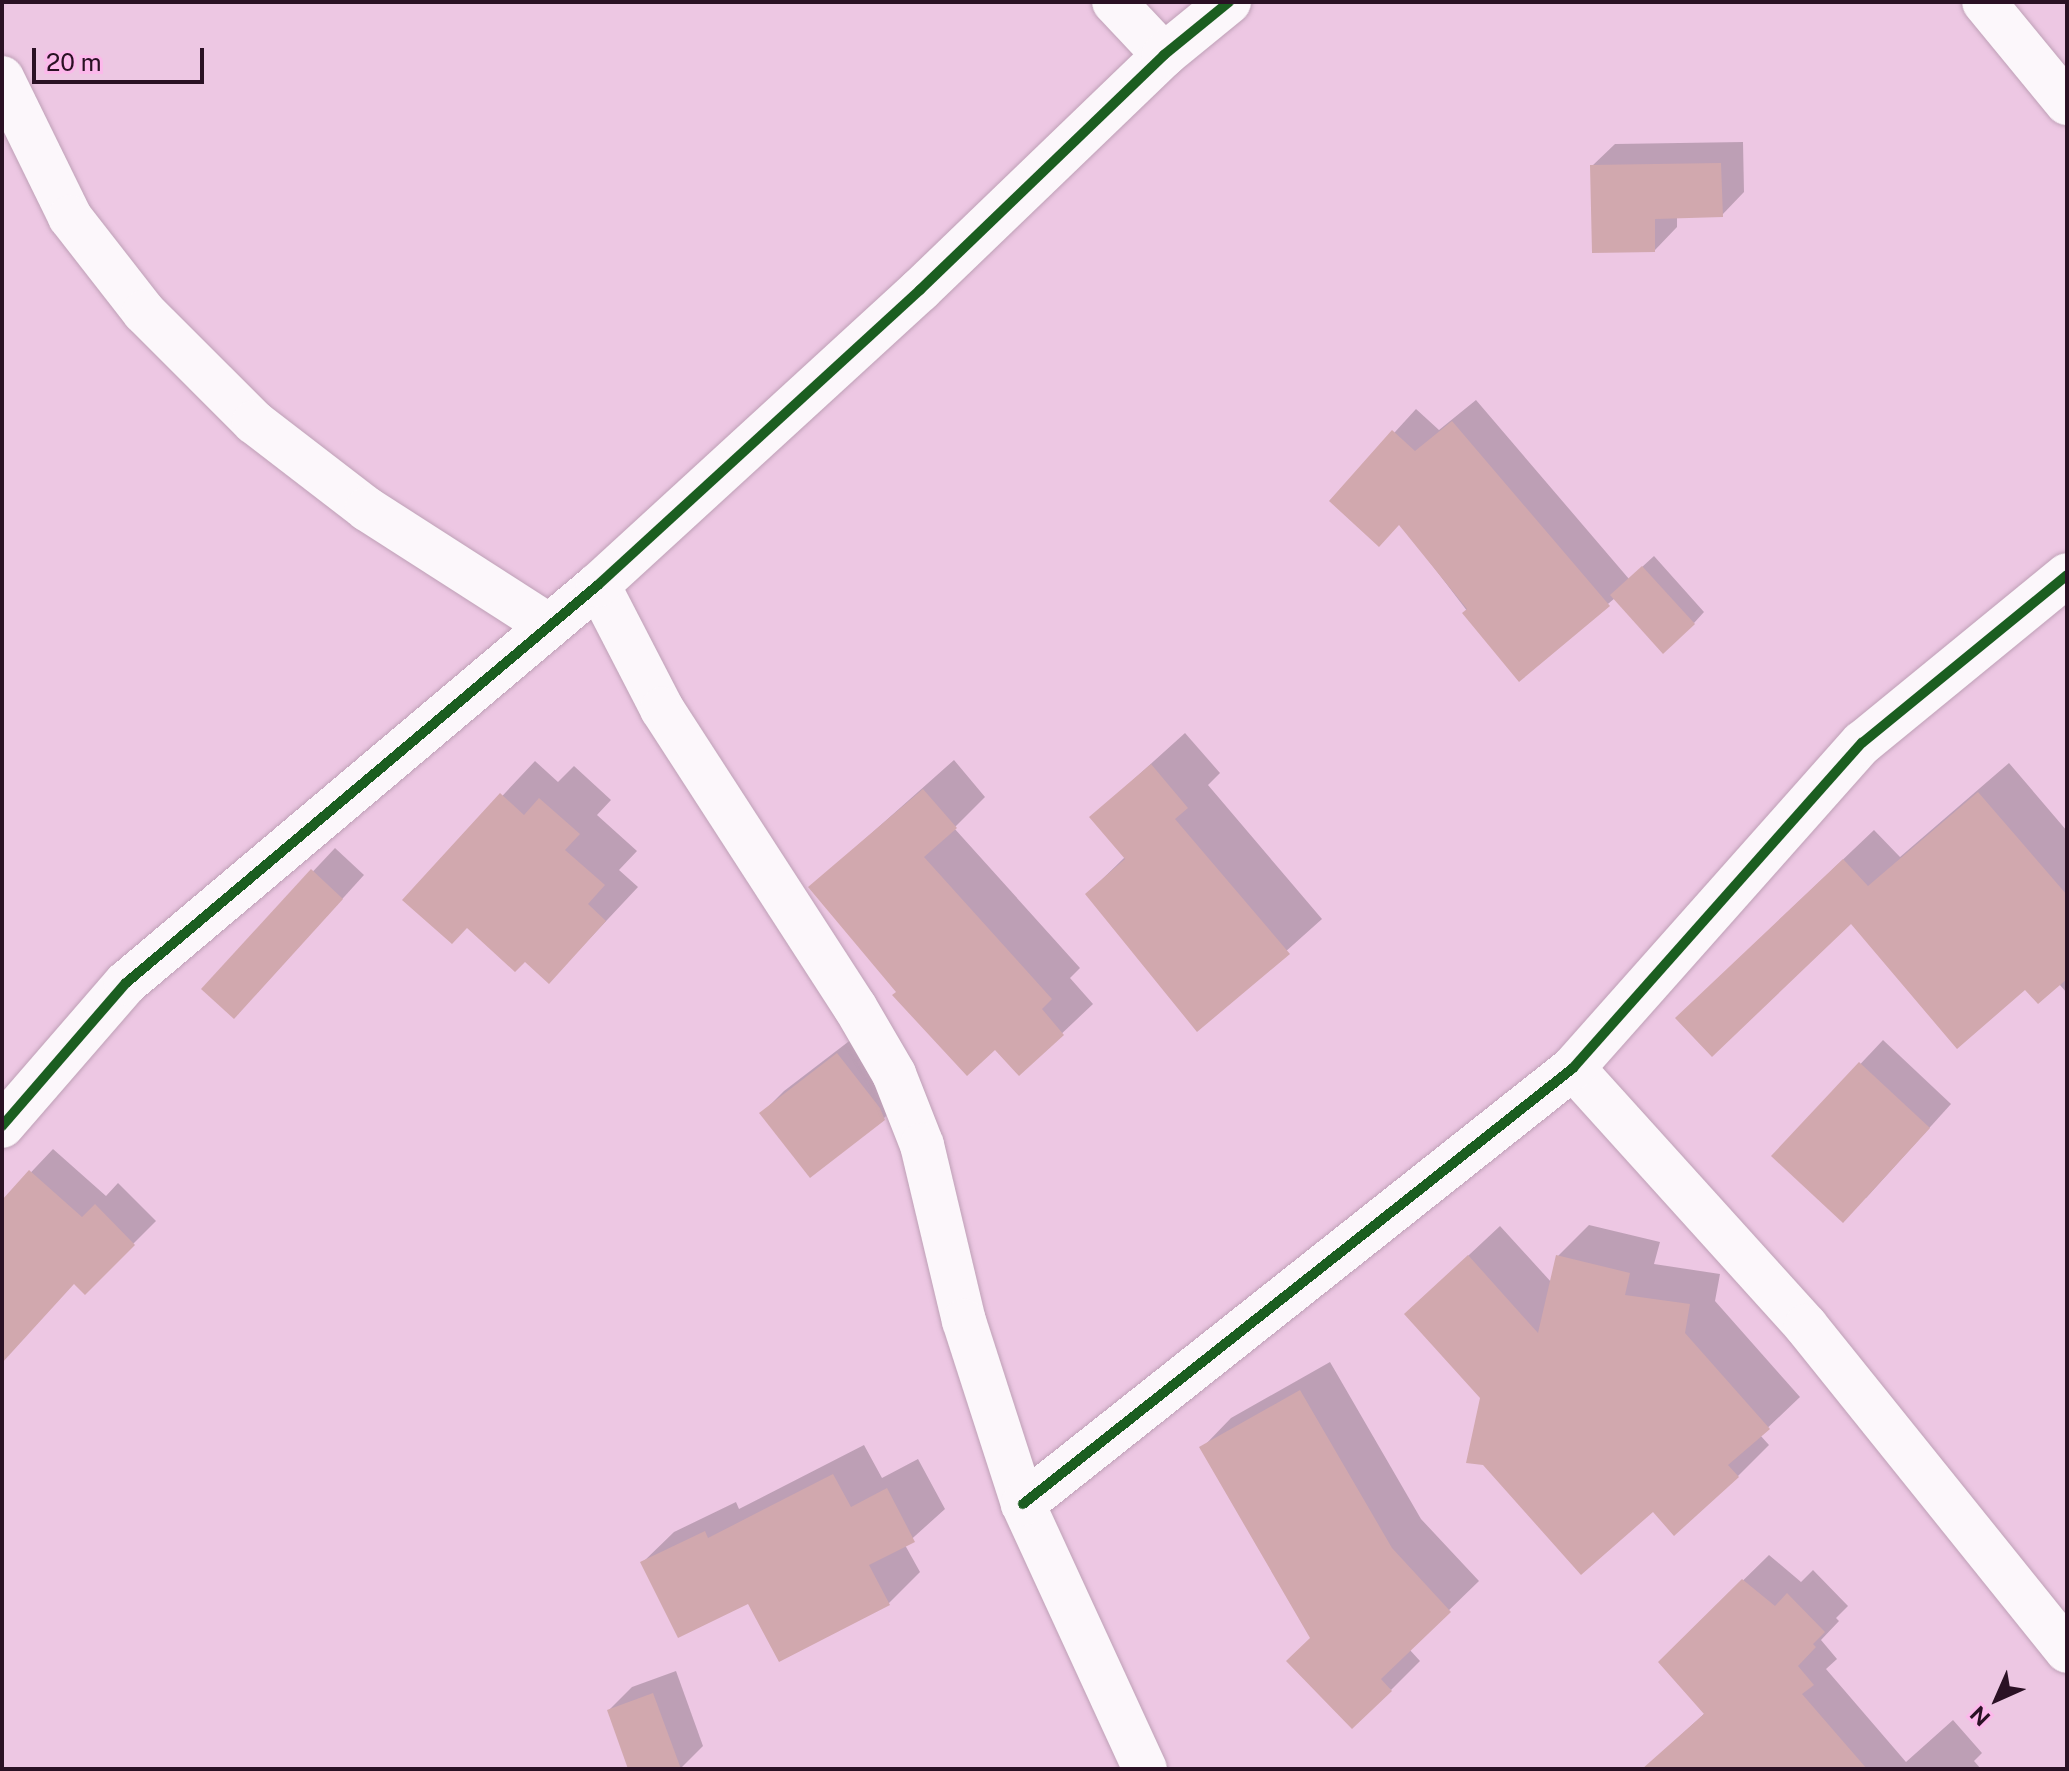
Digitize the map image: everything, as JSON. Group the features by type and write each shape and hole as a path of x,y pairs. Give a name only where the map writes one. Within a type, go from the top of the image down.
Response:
{"street":[{"path":"1114,2 1164,55"},
{"path":"2,1126 126,983 598,585 920,290 1164,55 1229,2"},
{"path":"1984,2 2067,103"},
{"path":"2,78 70,217 144,312 254,422 367,509 549,626"},
{"path":"1023,1504 1573,1068 1862,743 2067,575"},
{"path":"598,585 662,709 855,1007 894,1074 922,1145 964,1321 1023,1504 1145,1769"},
{"path":"1573,1068 1806,1326 2067,1651"}],"building":[{"path":"1721,163 1723,217 1655,219 1655,252 1592,253 1590,165"},
{"path":"1452,421 1610,606 1519,682 1462,613 1467,609 1399,525 1379,547 1329,501 1392,430 1415,451"},
{"path":"1642,566 1695,624 1663,654 1610,595"},
{"path":"1151,764 1188,808 1175,819 1290,954 1197,1032 1085,894 1125,859 1089,817"},
{"path":"923,789 957,828 924,857 1052,999 1042,1009 1064,1035 1019,1076 995,1050 967,1076 892,995 896,992 808,887"},
{"path":"1978,792 2067,895 2067,979 2038,1004 2025,990 1957,1049 1851,924 1712,1057 1675,1018 1843,859 1868,886"},
{"path":"500,793 524,815 539,798 580,834 565,850 605,885 588,904 606,921 549,984 525,962 515,972 467,928 452,944 402,900"},
{"path":"311,869 343,899 234,1019 201,989"},
{"path":"837,1053 880,1108 885,1120 810,1178 759,1113"},
{"path":"1859,1062 1930,1128 1843,1223 1771,1156"},
{"path":"29,1170 82,1217 95,1204 135,1245 85,1295 74,1284 2,1363 2,1200"},
{"path":"1468,1255 1538,1333 1556,1255 1630,1273 1625,1295 1690,1304 1685,1333 1770,1429 1728,1465 1739,1477 1674,1536 1653,1512 1581,1575 1483,1465 1466,1463 1480,1398 1404,1314"},
{"path":"1300,1390 1392,1548 1451,1612 1381,1679 1392,1691 1352,1729 1286,1661 1310,1638 1199,1447"},
{"path":"833,1474 851,1507 887,1488 915,1542 869,1565 890,1605 779,1662 748,1604 678,1638 640,1562 705,1531 708,1538"},
{"path":"1742,1579 1775,1606 1787,1593 1825,1632 1798,1666 1814,1685 1802,1694 1867,1769 1642,1769 1704,1714 1658,1662"},
{"path":"653,1693 681,1769 628,1769 607,1710"}],"cycle path":[{"path":"2,1126 126,983 598,585 920,290 1164,55 1229,2"},
{"path":"1023,1504 1573,1068 1862,743 2067,575"}]}
